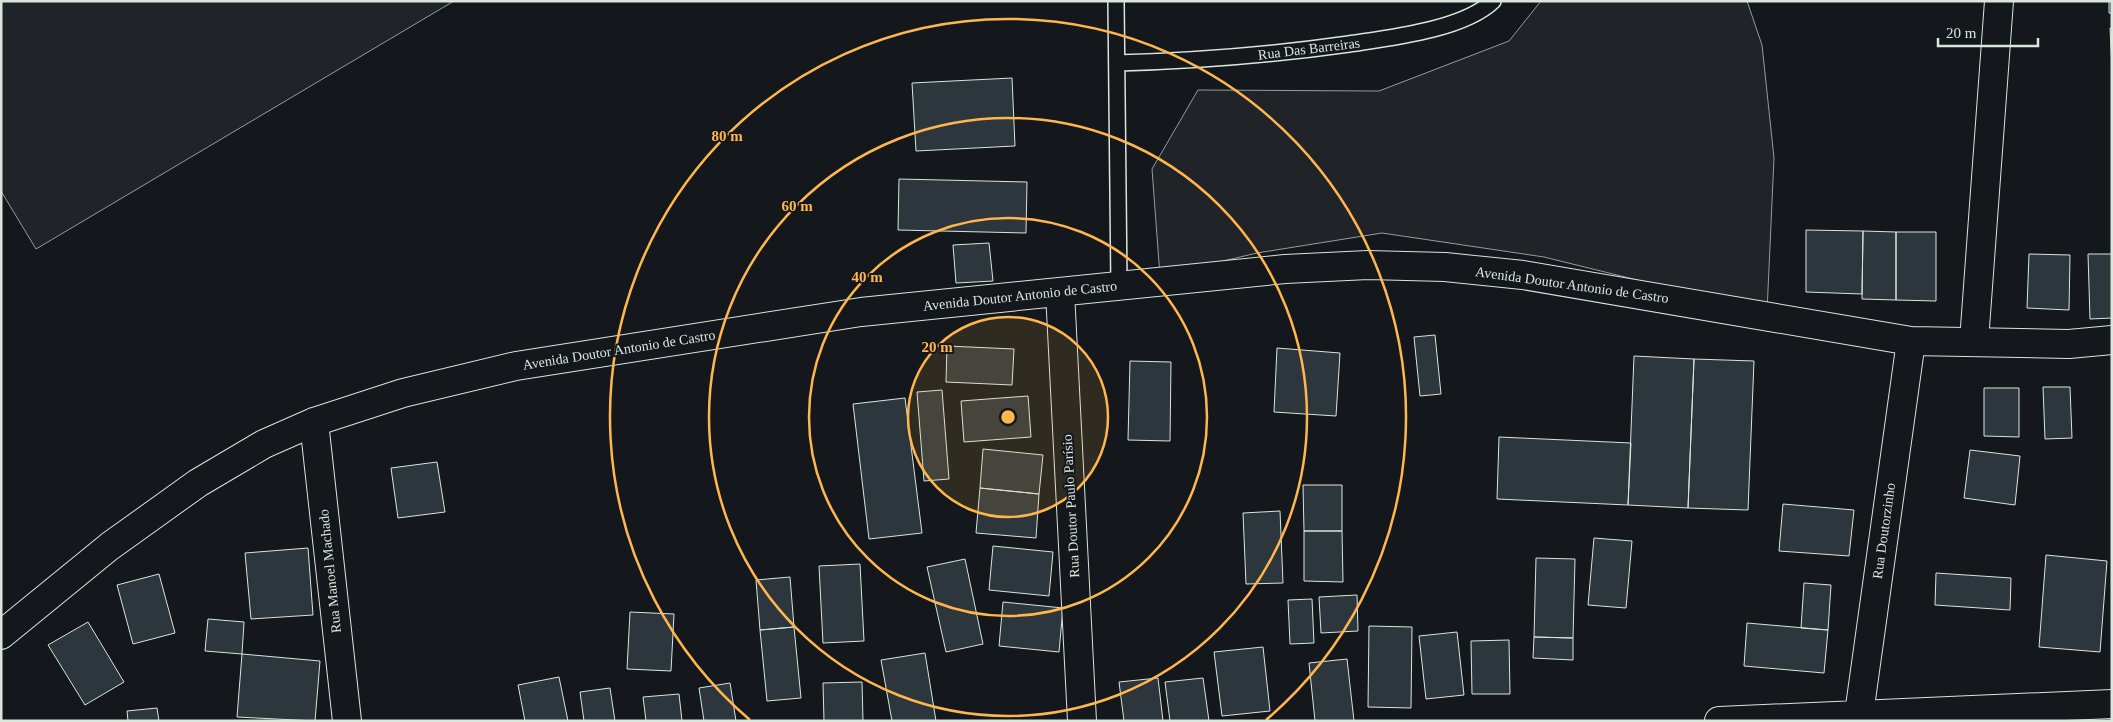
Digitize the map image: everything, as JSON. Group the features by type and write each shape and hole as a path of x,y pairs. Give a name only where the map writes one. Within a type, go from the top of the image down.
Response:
{"street":[{"path":"1974,341 1999,1"},
{"name":"Avenida Doutor Antonio de Castro","path":"1,636 110,546 198,483 264,444 314,422 403,393 516,366 861,312 1285,269 1368,265 1445,267 1523,275 1911,340 2069,344 2112,340"},
{"name":"Rua Doutor Paulo Parísio","path":"1060,292 1082,721"},
{"name":"Rua Doutorzinho","path":"1858,718 1911,340"},
{"name":"Rua Manoel Machado","path":"314,422 347,721"},
{"path":"1719,721 1858,718 2112,704"}],"lane":[{"path":"1116,1 1119,286"},
{"name":"Rua Das Barreiras","path":"1118,63 1194,62 1280,53 1381,39 1444,27 1493,1"}],"shaded area":[{"path":"1,1 454,1 36,249 1,191"},
{"path":"1541,1 1747,1 1762,45 1774,158 1767,312 1544,257 1382,233 1257,253 1160,276 1152,169 1198,90 1379,91 1509,41"}],"building":[{"path":"2109,1 2112,1 2112,13 2109,13"},
{"path":"2110,28 2112,28 2112,69"},
{"path":"1012,78 1015,146 916,151 912,83"},
{"path":"899,179 1027,182 1026,233 898,230"},
{"path":"1806,230 1863,231 1862,294 1806,292"},
{"path":"1863,231 1896,232 1896,300 1862,299"},
{"path":"1896,232 1936,232 1936,301 1896,300"},
{"path":"989,243 993,281 956,283 953,245"},
{"path":"2029,254 2070,255 2069,310 2027,308"},
{"path":"2088,254 2112,254 2112,318 2090,319"},
{"path":"1435,335 1441,394 1420,396 1414,337"},
{"path":"947,346 1014,349 1012,385 946,382"},
{"path":"1277,348 1340,353 1336,416 1274,412"},
{"path":"1634,356 1694,359 1688,508 1628,505"},
{"path":"1694,359 1754,361 1748,510 1688,508"},
{"path":"1130,361 1171,362 1170,441 1128,440"},
{"path":"2043,387 2070,387 2072,438 2045,439"},
{"path":"1984,388 2019,388 2019,437 1984,436"},
{"path":"942,390 949,479 924,481 917,392"},
{"path":"1028,396 1031,437 964,442 961,401"},
{"path":"905,398 922,533 869,539 853,404"},
{"path":"1499,437 1631,443 1628,505 1497,499"},
{"path":"983,449 1043,455 1039,494 980,488"},
{"path":"1970,450 2020,456 2015,505 1964,498"},
{"path":"437,462 445,512 398,518 391,468"},
{"path":"1303,485 1342,485 1342,531 1304,531"},
{"path":"980,488 1039,494 1036,538 976,533"},
{"path":"1783,504 1854,510 1849,556 1779,551"},
{"path":"1280,511 1283,583 1246,584 1243,513"},
{"path":"1304,531 1342,531 1343,582 1304,581"},
{"path":"1594,538 1632,541 1626,608 1588,605"},
{"path":"993,546 1053,552 1049,596 989,590"},
{"path":"308,548 313,615 251,619 245,553"},
{"path":"2046,555 2107,561 2100,652 2039,647"},
{"path":"1536,558 1575,559 1573,638 1534,637"},
{"path":"965,559 983,644 946,652 927,567"},
{"path":"860,564 864,641 823,643 819,566"},
{"path":"1936,573 2011,578 2010,610 1935,605"},
{"path":"159,574 175,633 133,644 117,585"},
{"path":"790,577 794,627 760,630 756,580"},
{"path":"1804,583 1831,585 1828,630 1801,628"},
{"path":"1357,595 1358,631 1321,633 1319,597"},
{"path":"1312,599 1314,643 1290,644 1288,600"},
{"path":"1003,602 1063,608 1059,652 999,646"},
{"path":"630,612 674,614 671,671 627,669"},
{"path":"208,619 244,622 242,654 205,651"},
{"path":"88,622 124,682 85,705 48,645"},
{"path":"1747,623 1828,630 1824,673 1744,666"},
{"path":"1369,626 1412,627 1411,708 1368,707"},
{"path":"794,627 801,698 767,701 760,630"},
{"path":"1457,632 1464,695 1426,699 1419,636"},
{"path":"1534,637 1573,638 1573,660 1533,658"},
{"path":"1509,640 1510,694 1472,694 1471,641"},
{"path":"1263,647 1270,711 1222,716 1214,652"},
{"path":"925,653 936,721 892,721 881,660"},
{"path":"242,654 320,661 315,721 237,717"},
{"path":"1347,659 1354,721 1315,721 1309,663"},
{"path":"559,677 568,721 525,721 518,685"},
{"path":"1158,678 1163,721 1124,721 1119,682"},
{"path":"1203,678 1209,721 1170,721 1165,682"},
{"path":"862,682 863,721 824,721 823,683"},
{"path":"730,683 736,721 704,721 699,688"},
{"path":"610,688 615,721 584,721 580,692"},
{"path":"679,694 682,721 646,721 643,697"},
{"path":"157,708 159,721 128,721 127,711"}]}
